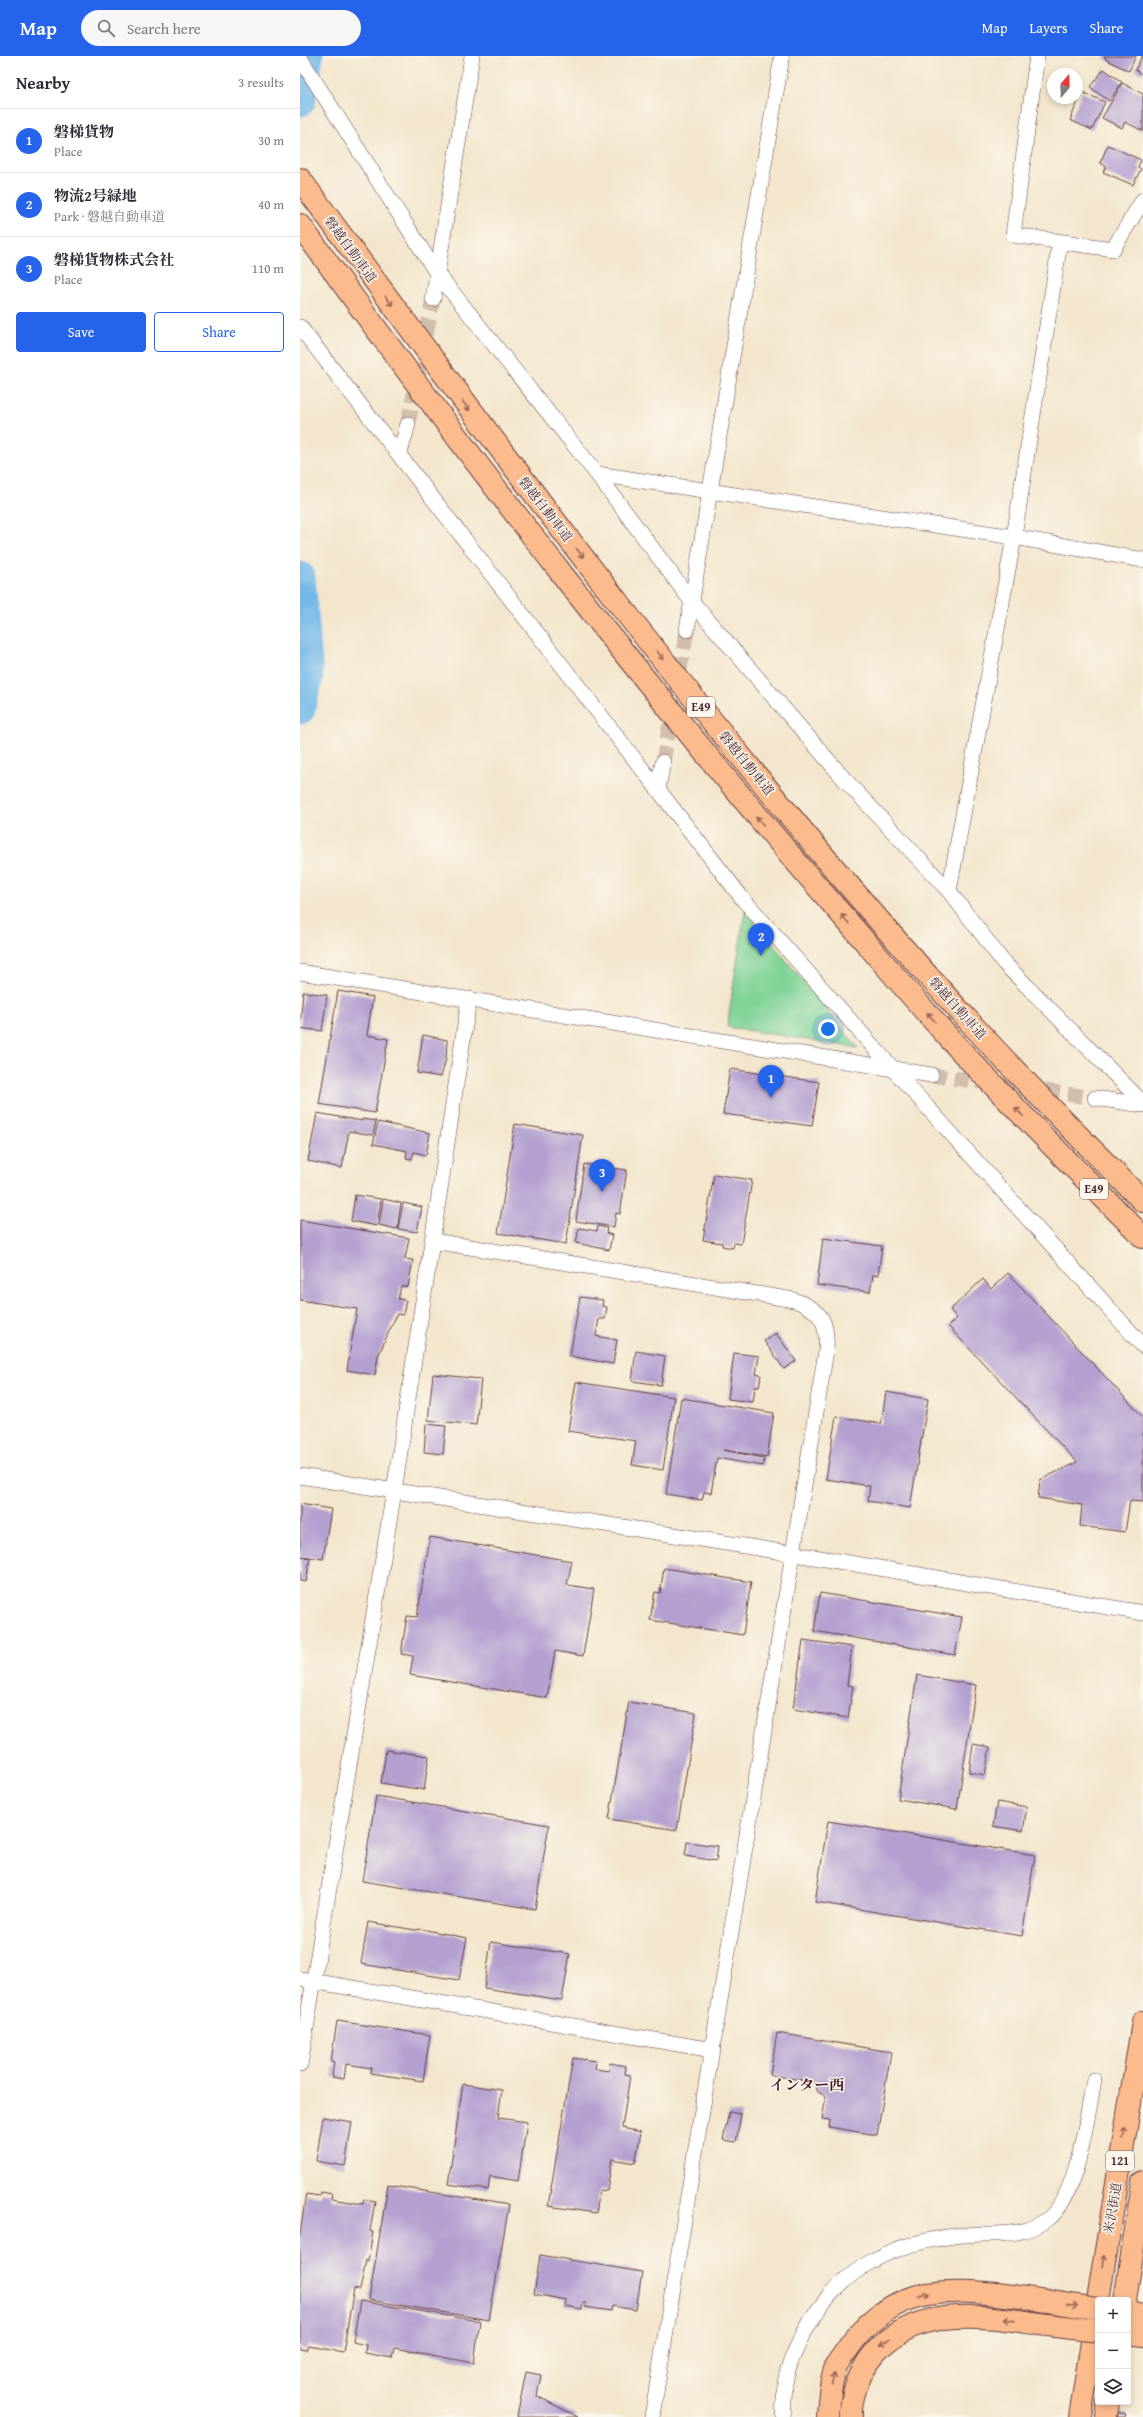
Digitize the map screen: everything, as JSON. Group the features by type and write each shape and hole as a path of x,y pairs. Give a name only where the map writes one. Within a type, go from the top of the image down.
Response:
{"highway":[{"name":"磐越自動車道","path":"300,180 464,403 585,560 794,821 975,1028 1143,1201"},
{"name":"磐越自動車道","path":"300,225 438,412 590,610 711,762 960,1050 1046,1140 1143,1237"},
{"path":"1046,1140 1143,1251"},
{"name":"米沢街道","path":"1099,2297 1143,2022"},
{"name":"米沢街道","path":"1124,2297 1143,2182"},
{"path":"828,2417 829,2394 837,2365 857,2335 877,2315 902,2302 935,2293 958,2291 1046,2301 1095,2309"},
{"path":"1131,2314 1143,2316"},
{"path":"851,2417 855,2392 864,2367 879,2347 899,2332 918,2323 948,2316 967,2316 1095,2331"},
{"name":"米沢街道","path":"1080,2417 1095,2320"},
{"path":"1131,2334 1143,2336"},
{"path":"1071,2417 1088,2366"},
{"path":"1106,2417 1108,2405"}],"street":[{"path":"433,299 436,272 472,56"},
{"path":"687,630 782,56"},
{"path":"1037,56 1013,235 1113,249 1143,200"},
{"path":"300,58 436,272 597,474 692,602 845,780 949,891 1004,963 1143,1104"},
{"path":"949,891 1014,537 1060,242"},
{"path":"300,326 400,453 742,898 893,1070 1143,1346"},
{"path":"400,453 408,424"},
{"path":"597,474 1014,537 1143,560"},
{"path":"658,788 663,762"},
{"path":"300,972 931,1075"},
{"path":"300,2065 306,1980 394,1491 469,999"},
{"path":"1096,1098 1143,1104"},
{"path":"433,1241 794,1300 816,1311 823,1317 825,1324 826,1351 714,2050 652,2417"},
{"path":"300,1476 793,1554 1143,1613"},
{"path":"306,1980 714,2050"},
{"path":"783,2417 785,2382 796,2349 810,2323 830,2294 854,2271 880,2256 915,2243 956,2235 1026,2231 1049,2218 1067,2196 1079,2152 1094,2080"}],"green space":[{"path":"745,910 858,1048 727,1027"}],"building":[{"path":"1104,56 1136,56 1129,71 1105,59 1106,58"},
{"path":"1143,56 1143,75 1135,70"},
{"path":"1104,69 1122,82 1109,101 1090,87"},
{"path":"1122,83 1143,94 1143,131 1125,122 1122,128 1102,118"},
{"path":"1083,92 1105,102 1092,130 1070,120 1077,104 1083,104"},
{"path":"1108,145 1141,160 1138,167 1141,169 1133,185 1103,172 1106,166 1100,163"},
{"path":"338,991 373,997 367,1035 388,1039 375,1113 319,1104"},
{"path":"303,992 327,995 322,1031 300,1028"},
{"path":"423,1035 447,1040 446,1059 441,1077 417,1073"},
{"path":"730,1069 819,1082 812,1126 723,1114"},
{"path":"317,1113 362,1121 362,1119 376,1121 373,1135 349,1131 342,1168 308,1161"},
{"path":"378,1122 430,1133 426,1155 414,1152 412,1159 406,1158 407,1151 373,1144"},
{"path":"515,1124 583,1135 566,1244 498,1233"},
{"path":"584,1164 627,1170 620,1214 616,1213 614,1227 576,1221"},
{"path":"714,1174 752,1180 741,1244 734,1243 733,1248 722,1246 722,1243 703,1240"},
{"path":"355,1195 381,1199 377,1226 351,1221"},
{"path":"383,1199 401,1203 397,1229 379,1225"},
{"path":"403,1203 422,1207 417,1232 398,1229"},
{"path":"300,1220 409,1238 405,1259 413,1260 408,1287 401,1286 398,1299 406,1300 403,1315 397,1314 378,1356 375,1375 347,1370 357,1309 300,1300"},
{"path":"598,1226 607,1228 606,1233 612,1235 609,1250 576,1243 579,1228 597,1231"},
{"path":"823,1238 882,1246 878,1275 873,1275 870,1292 817,1285"},
{"path":"1008,1273 1143,1417 1143,1502 1130,1501 1125,1532 1080,1526 1082,1505 1038,1498 1040,1480 1077,1462 948,1326 957,1318 950,1310 983,1279 991,1289"},
{"path":"580,1297 603,1300 602,1306 607,1307 605,1319 599,1319 596,1336 617,1340 613,1364 570,1356"},
{"path":"776,1333 796,1361 784,1369 764,1341"},
{"path":"636,1351 665,1356 661,1385 632,1381"},
{"path":"734,1353 759,1356 756,1374 761,1375 759,1387 755,1387 753,1402 728,1399"},
{"path":"433,1374 481,1379 476,1425 428,1420"},
{"path":"576,1382 674,1397 663,1470 632,1465 636,1441 568,1431"},
{"path":"886,1392 928,1399 910,1508 868,1501 870,1486 826,1479 836,1416 881,1424"},
{"path":"681,1398 774,1413 767,1457 723,1450 764,1458 763,1466 717,1458 711,1493 704,1492 702,1500 666,1494"},
{"path":"426,1424 446,1426 443,1454 424,1452"},
{"path":"300,1504 331,1509 323,1559 300,1556"},
{"path":"430,1537 572,1561 567,1585 594,1589 583,1656 555,1651 547,1698 410,1675 413,1656 401,1654 407,1616 417,1617"},
{"path":"300,1556 310,1558 306,1582 300,1581"},
{"path":"664,1568 751,1582 743,1635 650,1620 655,1592 660,1593"},
{"path":"820,1593 962,1617 955,1655 814,1631"},
{"path":"803,1640 852,1647 847,1685 853,1686 848,1718 793,1709"},
{"path":"917,1675 976,1685 957,1809 898,1799"},
{"path":"629,1702 696,1713 677,1830 609,1819"},
{"path":"973,1744 990,1747 985,1775 969,1772"},
{"path":"386,1750 429,1756 424,1790 381,1783"},
{"path":"376,1796 549,1825 535,1909 362,1881"},
{"path":"997,1802 1027,1807 1023,1831 993,1826"},
{"path":"828,1821 1035,1855 1022,1936 815,1902"},
{"path":"687,1842 718,1846 716,1861 685,1856"},
{"path":"368,1922 415,1930 421,1929 467,1938 459,1980 361,1964"},
{"path":"491,1942 570,1954 562,2000 484,1988"},
{"path":"337,2021 430,2035 423,2081 370,2073 371,2068 346,2064 344,2079 332,2077 334,2062 331,2061"},
{"path":"777,2033 891,2052 877,2135 829,2127 830,2120 822,2119 826,2096 818,2092 814,2082 770,2075"},
{"path":"573,2058 596,2061 595,2069 609,2071 610,2063 626,2066 625,2074 630,2075 622,2128 641,2132 635,2163 612,2159 607,2191 600,2190 596,2213 548,2206"},
{"path":"463,2084 502,2090 498,2118 527,2122 518,2181 490,2176 488,2190 448,2184"},
{"path":"729,2112 741,2114 736,2142 723,2140"},
{"path":"323,2117 352,2122 345,2166 316,2161"},
{"path":"388,2185 509,2205 489,2320 369,2300"},
{"path":"321,2192 332,2194 331,2199 363,2204 364,2199 375,2201 370,2231 373,2232 368,2261 366,2260 360,2290 354,2289 343,2352 309,2346 307,2350 300,2349 300,2234 306,2194 320,2196"},
{"path":"540,2255 642,2272 636,2310 612,2306 611,2311 585,2307 586,2303 583,2303 582,2309 565,2306 566,2300 534,2294"},
{"path":"360,2301 480,2321 474,2363 394,2348 392,2358 365,2353 366,2345 353,2342"},
{"path":"526,2372 541,2375 537,2396 578,2417 517,2417"},
{"path":"1114,2412 1126,2414 1125,2417 1114,2417"}],"waterway":[{"path":"300,101 308,56"},
{"path":"300,577 308,677 300,709"}],"tunnel":[{"path":"408,424 433,299"},
{"path":"663,762 687,630"},
{"path":"931,1075 1095,1098"}],"place":[{"name":"物流2号緑地","path":"761,956"},
{"name":"磐梯貨物","path":"771,1098"},
{"name":"磐梯貨物株式会社","path":"602,1192"}],"district":[{"name":"インター西","path":"807,2085"}]}
